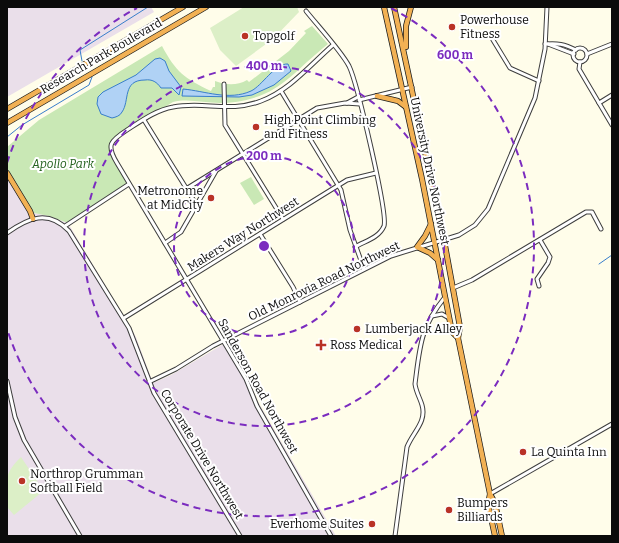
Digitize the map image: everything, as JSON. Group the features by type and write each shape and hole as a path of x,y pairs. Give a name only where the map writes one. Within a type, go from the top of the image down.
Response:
{"highway":[{"name":"Research Park Boulevard","path":"7,109 183,7"},
{"name":"Research Park Boulevard","path":"7,123 206,7"},
{"name":"University Drive Northwest","path":"383,7 403,90 439,261 452,332 458,338"},
{"name":"University Drive Northwest","path":"394,7 413,89 444,240 460,327 458,338 490,494 495,503 502,536"},
{"path":"406,59 406,26 411,7"},
{"path":"377,96 398,101 406,107"},
{"path":"7,173 30,210 33,219"},
{"path":"431,223 425,236 417,247 430,253 439,261"},
{"name":"University Drive Northwest","path":"490,494 488,504 495,536"}],"street":[{"name":"Old Monrovia Road Northwest","path":"149,382 364,269 391,256 459,235 475,225 488,209 530,111 539,81 546,44 546,7"},
{"path":"306,12 349,65 359,100 376,173 384,215 383,227 374,237 355,247"},
{"path":"494,40 510,68 539,81"},
{"path":"546,44 551,42 576,50 583,49 586,54"},
{"path":"546,44 574,54"},
{"path":"586,54 612,44"},
{"path":"196,204 144,120 162,110 179,106 224,108 253,104 281,91 333,45"},
{"path":"576,50 574,54 576,60 580,62"},
{"path":"586,54 585,59 580,62 579,69 612,125"},
{"path":"224,84 225,125 283,219"},
{"path":"186,188 319,107 413,89"},
{"path":"281,91 339,185 355,247 364,269"},
{"path":"599,103 612,95"},
{"path":"345,103 359,100"},
{"name":"Sanderson Road Northwest","path":"144,120 117,136 111,144 111,154 246,379 257,406 332,536"},
{"path":"165,243 181,232 216,170"},
{"name":"Makers Way Northwest","path":"124,318 347,180 376,173"},
{"path":"7,233 33,219 52,219 65,226 129,184"},
{"path":"453,288 472,280 580,216 591,212 601,229"},
{"name":"Corporate Drive Northwest","path":"65,226 124,318 136,342 149,382 240,536"},
{"path":"260,234 293,287 300,302"},
{"path":"540,240 550,257 548,263 537,279 540,286"},
{"path":"395,536 407,447 410,438 421,424 423,416 422,406 415,384 422,335 431,317 445,297"},
{"path":"431,317 442,314 450,320"},
{"path":"7,381 16,421 24,440 80,536"},
{"path":"490,494 612,424"}],"shaded area":[{"path":"7,7 151,7 154,12 7,97"},
{"path":"7,168 34,213 49,216 68,223 136,337 153,383 171,375 227,342 249,380 257,400 336,536 7,536"}],"green space":[{"name":"Topgolf","path":"244,7 297,7 299,12 273,39 236,66 220,50 210,28"},
{"name":"Apollo Park","path":"312,26 328,44 282,84 271,91 243,101 224,103 192,101 173,102 117,136 110,149 129,184 68,223 49,216 34,213 7,168 7,147 39,120 162,46 172,62 187,78 211,91 213,87 215,87 215,81 231,84 247,80 249,82 289,51 306,33 304,31"},
{"path":"251,177 264,199 254,205 240,183"},
{"name":"Northrop Grumman Softball Field","path":"21,457 43,490 14,515 7,507 6,485 8,474"}],"water":[{"path":"160,58 165,61 169,71 181,87 179,95 172,88 161,88 152,81 138,81 133,83 130,87 124,107 120,114 112,118 101,114 97,104 98,97 103,92 136,75 155,59"},
{"path":"288,64 291,71 274,85 252,95 239,97 182,96 183,89 226,95 243,94 255,88 278,67"}],"waterway":[{"path":"82,61 80,50 148,7"},
{"path":"7,137 22,125 89,85 92,77"},
{"path":"599,264 612,255"}],"place":[{"name":"Powerhouse Fitness","path":"452,27"},
{"name":"Topgolf","path":"245,36"},
{"name":"High Point Climbing and Fitness","path":"256,127"},
{"name":"Metronome at MidCity","path":"211,198"},
{"name":"Lumberjack Alley","path":"357,329"},
{"name":"Ross Medical","path":"321,345"},
{"name":"La Quinta Inn","path":"523,452"},
{"name":"Northrop Grumman Softball Field","path":"22,481"},
{"name":"Bumpers Billiards","path":"449,510"},
{"name":"Everhome Suites","path":"372,524"}]}
